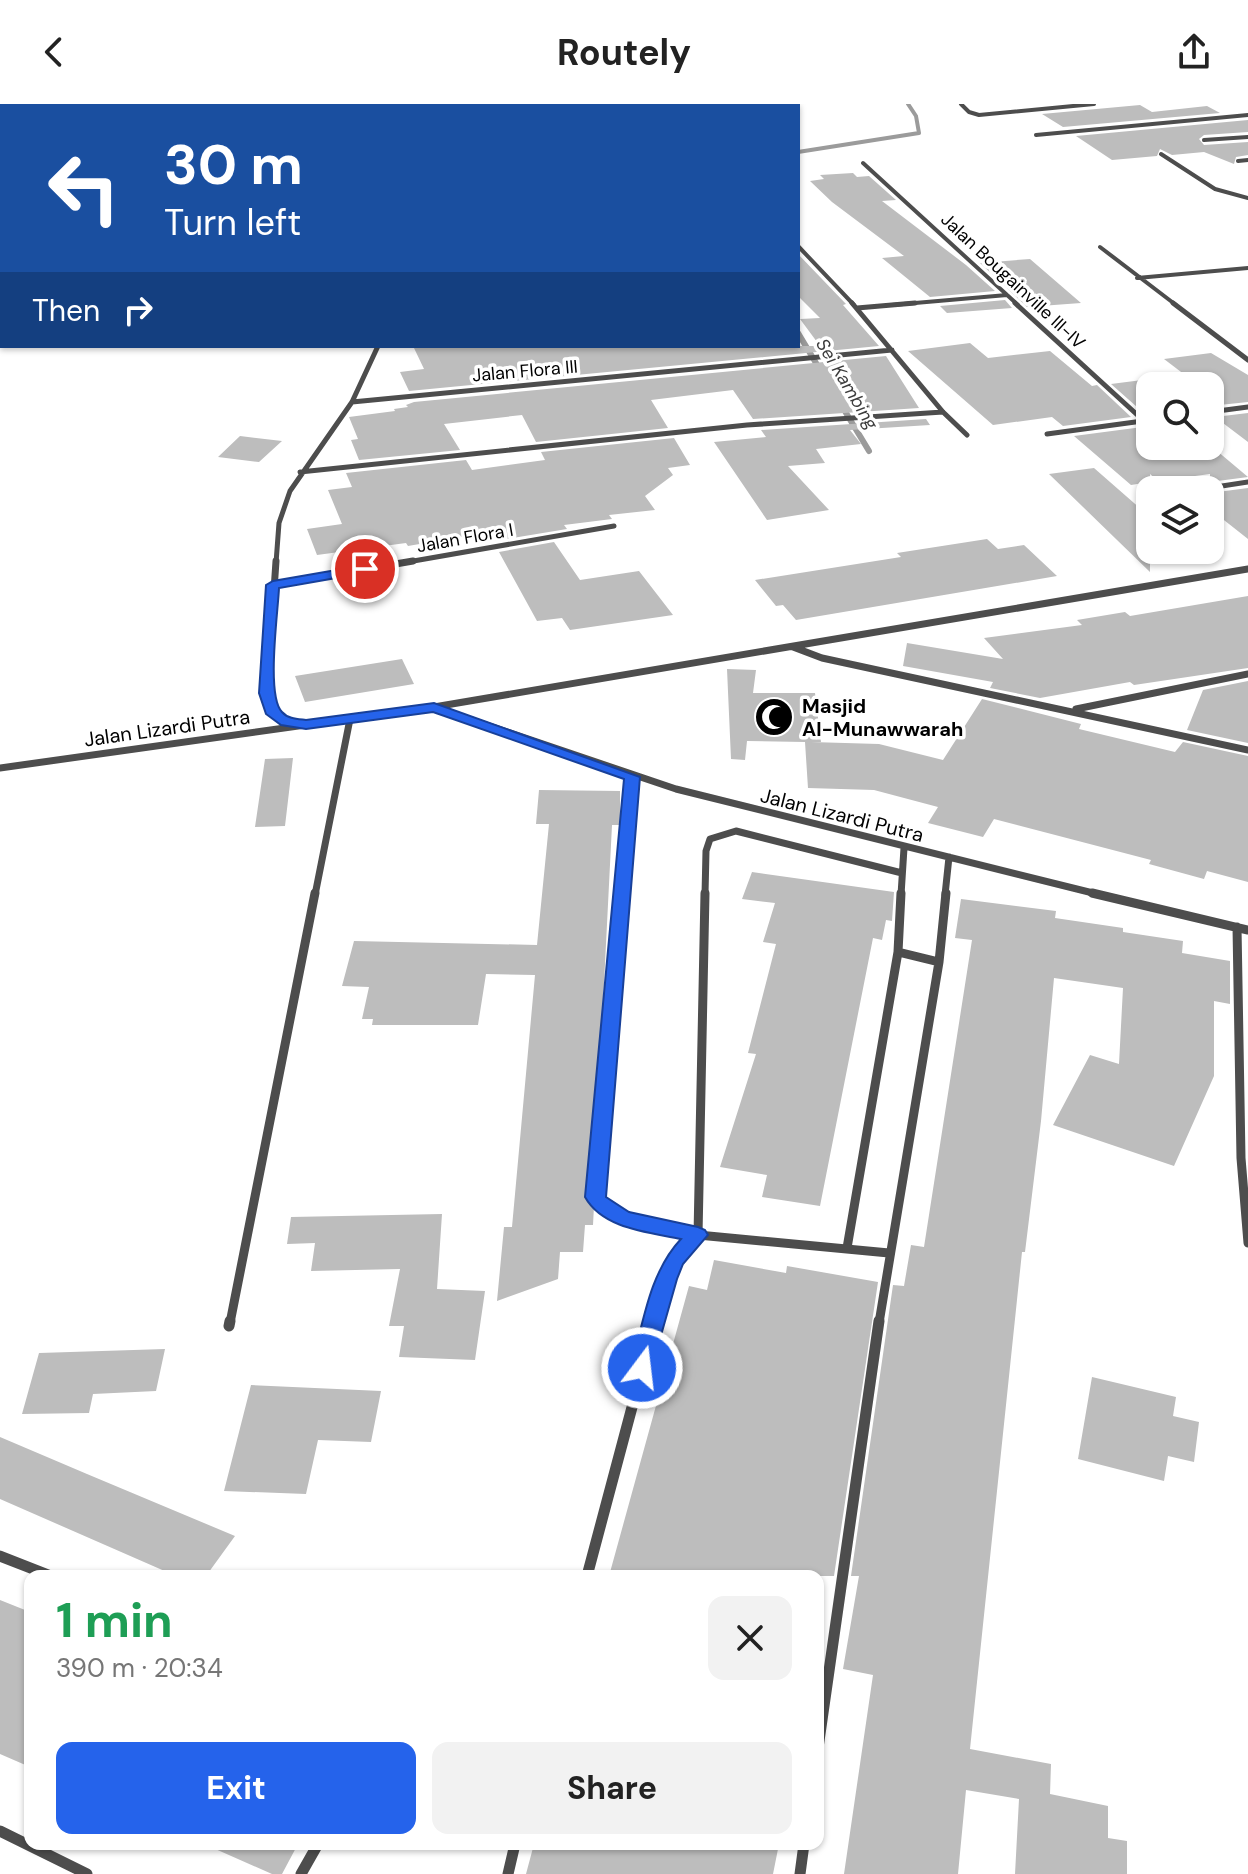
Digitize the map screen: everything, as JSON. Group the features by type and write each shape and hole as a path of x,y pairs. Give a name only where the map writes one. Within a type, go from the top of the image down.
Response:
{"street":[{"path":"961,104 969,112 979,115 1094,104"},
{"path":"1040,104 1047,109"},
{"path":"1237,106 1248,115"},
{"path":"1036,135 1248,115"},
{"path":"1204,140 1248,137"},
{"path":"1161,154 1215,189 1248,198"},
{"path":"1238,161 1248,160"},
{"name":"Jalan Bougainville III-IV","path":"863,163 1136,411"},
{"path":"1100,247 1248,360"},
{"path":"800,248 857,308 943,412 967,435"},
{"path":"1137,278 1248,268"},
{"path":"857,308 1007,295"},
{"path":"306,724 286,722 274,714 267,693 279,523 300,472 352,402 377,348"},
{"name":"Jalan Flora III","path":"352,402 892,350"},
{"path":"1224,410 1248,407"},
{"path":"300,472 865,416 943,412"},
{"path":"1047,434 1136,422"},
{"path":"1224,486 1248,482"},
{"name":"Jalan Flora I","path":"273,585 614,526"},
{"name":"Jalan Lizardi Putra","path":"0,768 434,707 1248,569"},
{"path":"792,647 822,658 1248,750"},
{"path":"1071,710 1248,674"},
{"name":"Jalan Lizardi Putra","path":"434,707 645,781 904,848 1248,930"},
{"path":"229,1326 350,719"},
{"path":"632,777 595,1197 600,1205 624,1218 664,1229 889,1253"},
{"path":"589,1570 666,1279 675,1259 698,1235 706,851 710,839 736,831 902,873"},
{"path":"847,1248 898,952 904,848"},
{"path":"824,1706 889,1253 939,962 944,883 949,857"},
{"path":"1237,927 1248,1243"},
{"path":"898,952 939,962"},
{"path":"0,1556 36,1570"},
{"path":"0,1831 24,1843"},
{"path":"38,1850 87,1874"},
{"path":"301,1874 315,1850"},
{"path":"508,1874 514,1850"},
{"path":"800,1874 803,1850"}],"building":[{"path":"1140,105 1152,112 1207,106 1220,113 1063,127 1042,114"},
{"path":"1248,120 1248,132 1204,135 1199,139 1204,145 1248,142 1248,155 1236,157 1234,164 1204,152 1172,155 1160,149 1157,156 1112,160 1076,136"},
{"path":"853,173 857,177 869,176 896,200 882,201 995,291 930,297 882,258 904,256 832,202 810,181 824,179 820,175"},
{"path":"800,256 846,304 843,305 879,346 409,391 400,372 424,369 414,348 820,346 800,319 820,318 800,298"},
{"path":"1030,259 1081,303 1027,307 980,263"},
{"path":"1005,300 1012,308 947,313 940,306"},
{"path":"970,343 988,358 1050,351 1092,386 1097,385 1131,417 1063,426 1052,417 993,425 908,351"},
{"path":"1211,353 1248,375 1248,402 1224,405 1224,372 1181,372 1164,359"},
{"path":"886,356 919,408 753,419 733,390 651,400 668,428 536,442 522,415 444,424 460,450 359,460 351,440 358,439 349,417 395,411 414,402"},
{"path":"1136,381 1136,406 1111,384"},
{"path":"1248,413 1248,442 1224,424 1224,416"},
{"path":"926,419 930,425 850,430 861,444 816,449 825,463 788,466 829,510 767,520 714,442 766,437 761,430"},
{"path":"1136,428 1136,460 1224,460 1224,457 1248,477 1224,480 1224,476 1210,474 1150,474 1136,476 1136,484 1131,485 1074,436"},
{"path":"240,436 282,441 259,462 218,457"},
{"path":"674,438 690,465 668,468 673,475 645,496 655,510 609,515 612,519 564,525 567,529 494,541 489,532 408,546 406,543 317,555 307,529 342,524 328,490 352,487 346,473 466,460 472,470 545,460 541,452"},
{"path":"1094,468 1136,505 1136,558 1049,474"},
{"path":"1248,488 1248,539 1224,520 1224,491"},
{"path":"987,539 998,549 1024,545 1057,576 796,620 783,605 776,606 755,580 901,557 897,553"},
{"path":"554,542 580,580 639,571 673,615 570,630 562,618 537,621 499,552"},
{"path":"1248,596 1248,668 1134,685 1130,682 1040,698 990,688 993,682 903,666 907,643 1003,659 984,638 1082,625 1077,620 1125,612 1130,616"},
{"path":"402,659 414,684 305,702 295,676"},
{"path":"727,669 756,670 753,693 815,693 821,742 811,742 879,744 943,760 982,699 1081,724 1079,729 1175,752 1183,742 1248,756 1248,882 1207,871 1204,879 1149,864 1151,860 994,819 983,837 928,823 938,807 874,790 808,788 805,742 747,741 745,760 731,759"},
{"path":"1248,681 1248,743 1187,730 1203,690"},
{"path":"293,758 285,826 255,827 265,759"},
{"path":"539,790 620,791 620,825 612,825 601,1043 588,1196 594,1206 593,1225 585,1225 583,1252 560,1252 558,1279 497,1301 504,1227 512,1227 535,975 486,974 478,1025 372,1025 373,1019 362,1019 369,987 342,986 354,941 537,945 549,824 536,824"},
{"path":"752,872 894,892 892,921 886,920 882,940 873,938 820,1206 762,1197 767,1175 720,1167 756,1054 748,1053 776,944 763,942 775,903 742,899"},
{"path":"961,899 1056,911 1055,918 1183,941 1182,953 1230,961 1230,1004 1214,1001 1214,1076 1174,1166 1053,1125 1090,1055 1119,1064 1123,988 1054,978 1041,1121 1025,1252 1022,1252 970,1749 1051,1764 1050,1794 1108,1806 1108,1838 1127,1841 1127,1874 1015,1874 1019,1799 966,1790 958,1874 844,1874 873,1675 843,1669 859,1576 851,1576 893,1285 904,1286 911,1245 924,1247 972,940 955,938"},
{"path":"442,1214 437,1289 485,1291 475,1360 399,1357 404,1326 389,1326 400,1269 311,1271 315,1243 287,1244 291,1217"},
{"path":"714,1260 786,1273 787,1266 878,1282 834,1576 824,1576 824,1570 611,1570 689,1286 707,1290"},
{"path":"165,1349 156,1391 93,1394 89,1413 22,1414 39,1353"},
{"path":"1092,1377 1176,1397 1173,1416 1199,1422 1194,1462 1168,1456 1164,1481 1078,1459"},
{"path":"251,1385 381,1391 371,1442 318,1440 306,1494 224,1491"},
{"path":"0,1437 235,1536 210,1570 162,1570 0,1499"},
{"path":"0,1600 24,1610 24,1764 0,1754"},
{"path":"218,1850 295,1850 282,1874 272,1874"},
{"path":"532,1850 778,1850 773,1874 526,1874"}],"waterway":[{"name":"Sei Kambing","path":"800,152 919,133 916,116 908,104"},
{"name":"Sei Kambing","path":"800,336 822,373"},
{"name":"Sei Kambing","path":"840,403 869,451"}],"place":[{"name":"Masjid Al-Munawwarah","path":"774,717"}],"route":[{"path":"365,569 273,585 267,693 274,714 286,722 306,724 434,707 632,777 595,1197 600,1205 624,1218 698,1235 675,1259 666,1279 642,1368"}]}
